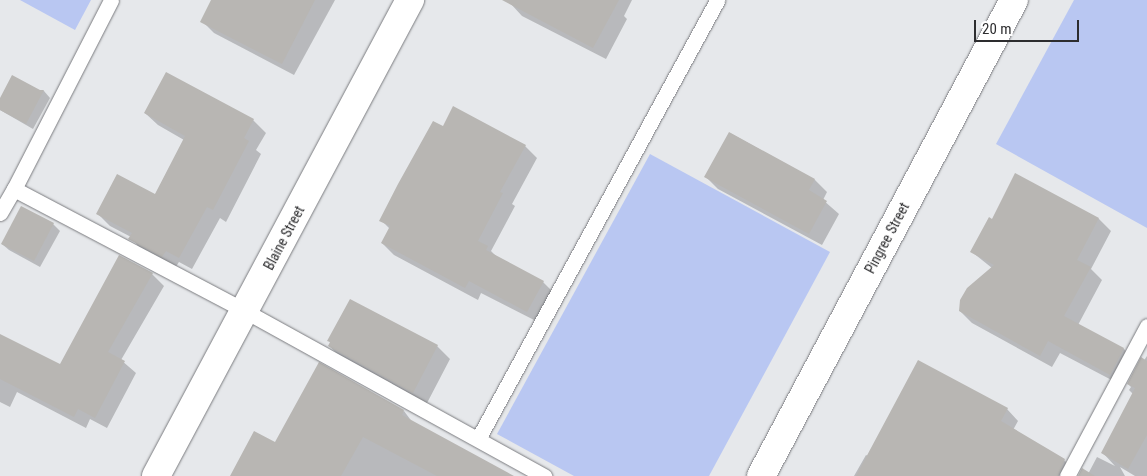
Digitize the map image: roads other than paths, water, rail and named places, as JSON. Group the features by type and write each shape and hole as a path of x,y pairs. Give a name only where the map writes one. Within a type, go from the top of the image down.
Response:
{"street":[{"name":"Blaine Street","path":"156,476 410,0"},
{"name":"Pingree Street","path":"761,476 1014,0"}],"lane":[{"path":"0,213 111,0"},
{"path":"478,439 717,0"},
{"path":"14,189 246,310 544,476"},
{"path":"1067,476 1147,326"}]}
